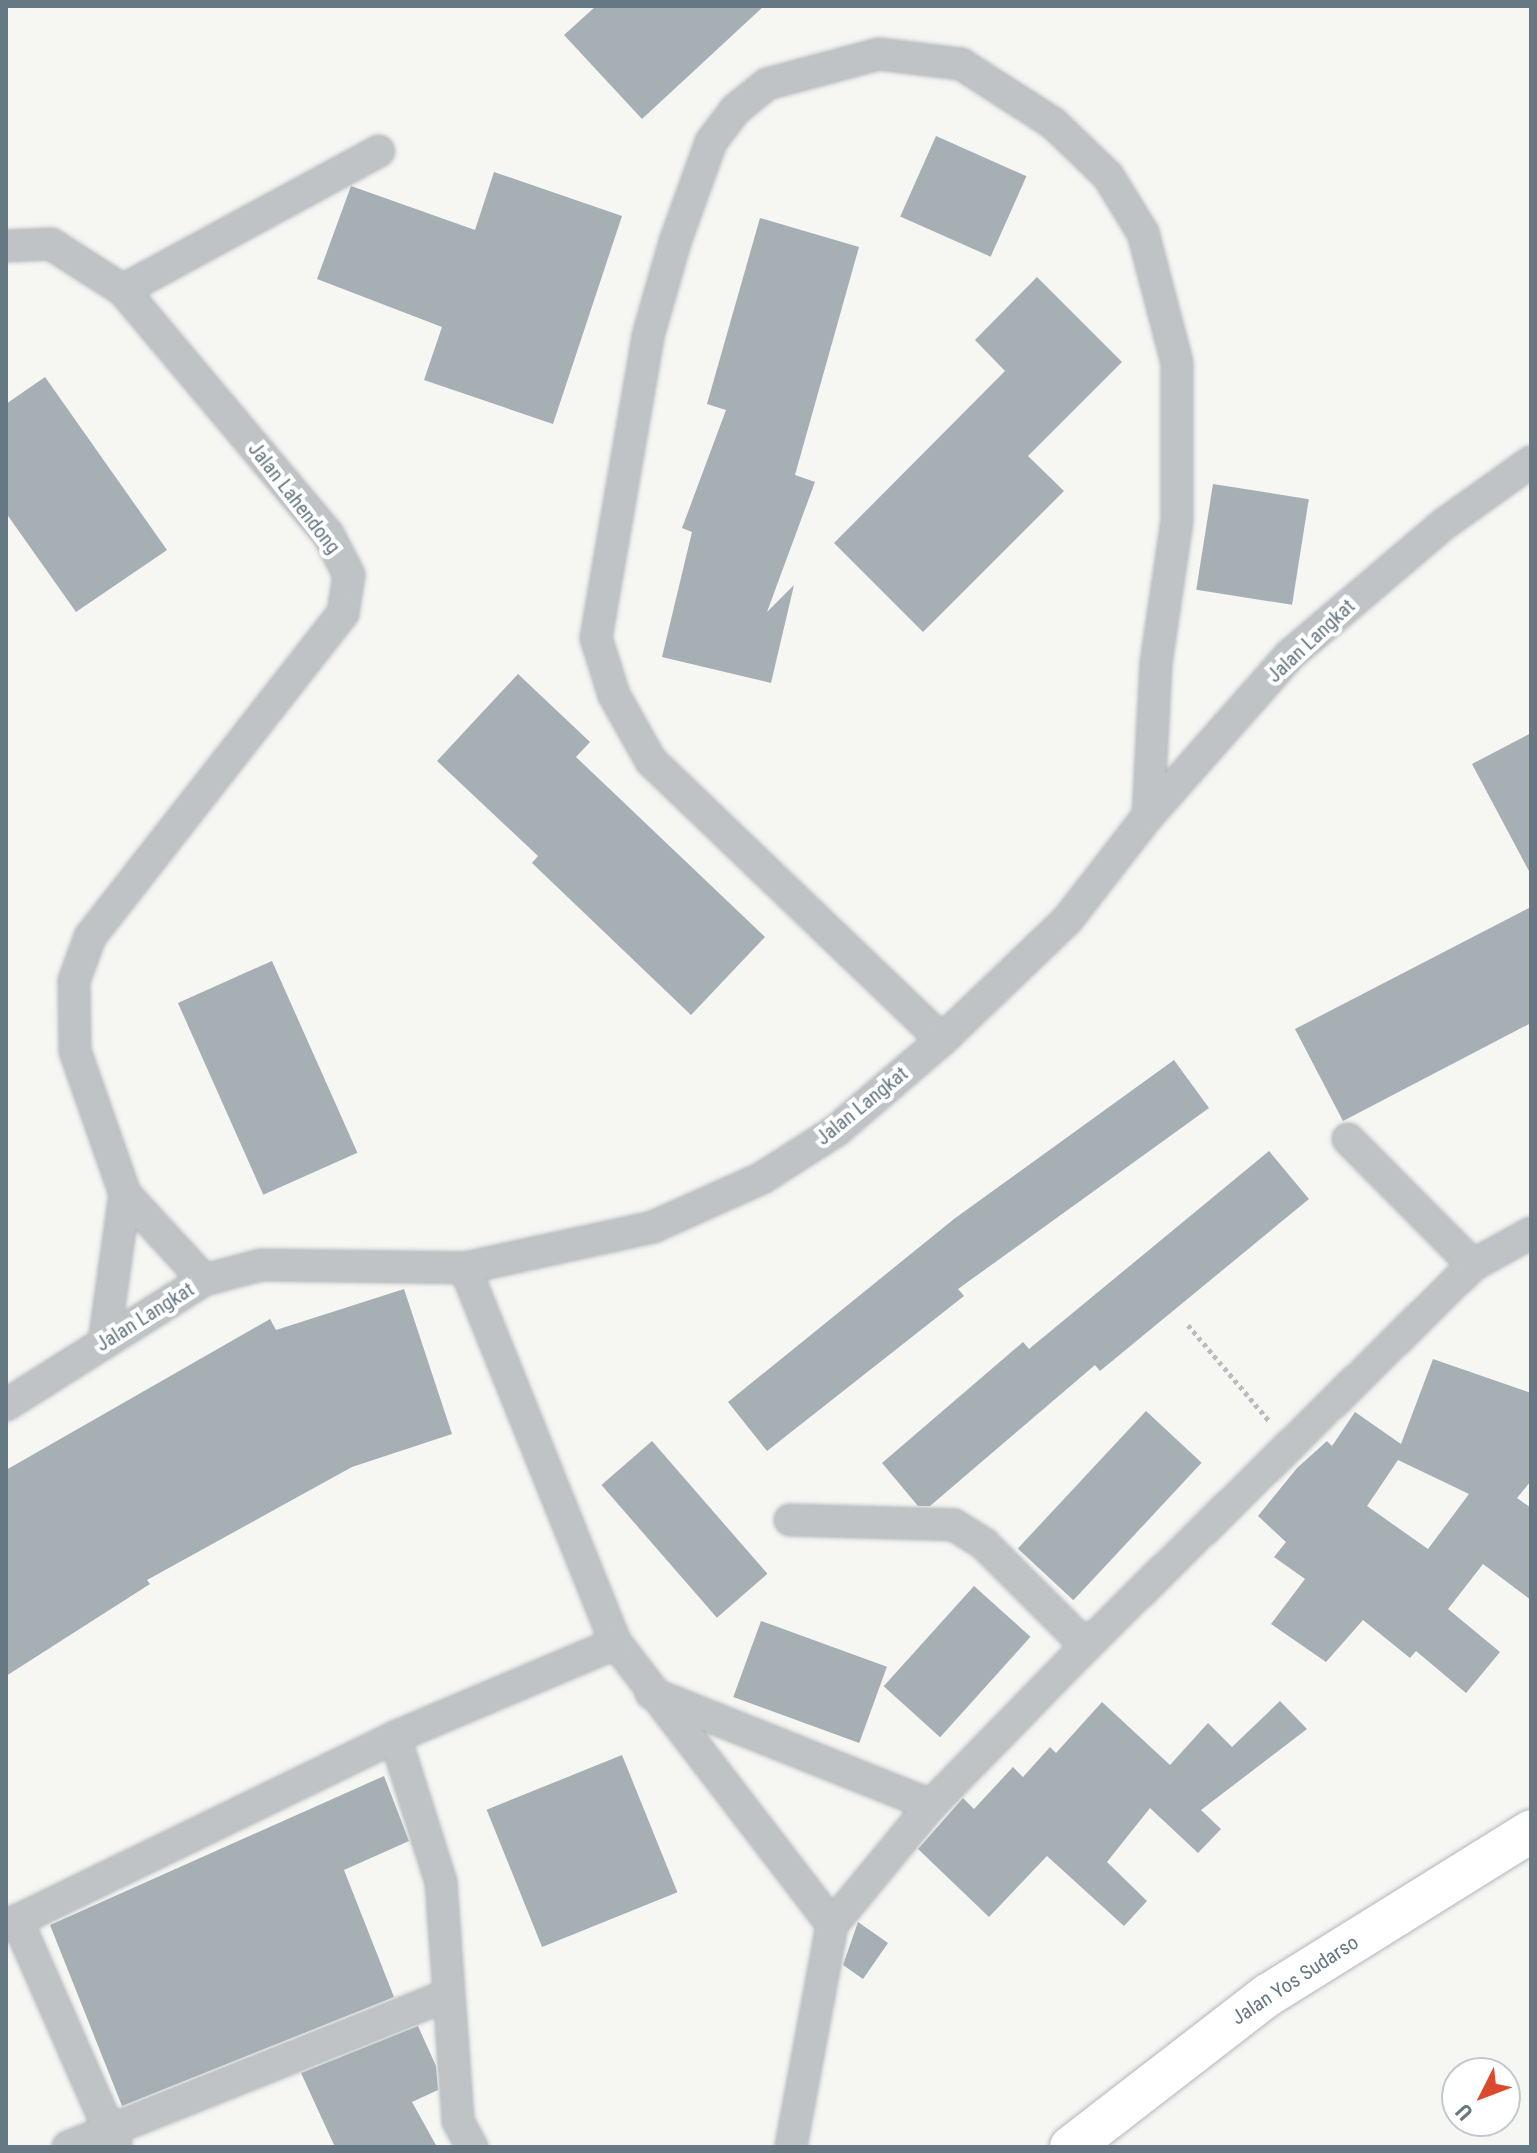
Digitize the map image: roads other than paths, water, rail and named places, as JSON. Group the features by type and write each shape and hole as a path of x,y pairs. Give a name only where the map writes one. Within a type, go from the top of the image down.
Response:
{"main road":[{"name":"Jalan Yos Sudarso","path":"1071,2147 1268,1995 1531,1831"}],"street":[{"path":"942,1040 651,761 614,695 596,638 648,336 675,242 711,142 735,110 767,84 879,54 961,64 1053,123 1108,176 1143,233 1177,363 1177,521 1156,664 1148,816"},
{"path":"123,290 379,151"},
{"name":"Jalan Lahendong","path":"6,246 51,244 123,290 328,534 349,575 343,613 90,937 74,981 75,1051 125,1194"},
{"name":"Jalan Langkat","path":"6,1405 204,1280 261,1265 465,1268 653,1227 762,1178 837,1130 942,1040 1068,919 1148,816 1290,655 1444,524 1531,462"},
{"path":"1348,1139 1473,1265"},
{"path":"125,1194 204,1280"},
{"path":"104,1343 125,1194"},
{"path":"791,2147 832,1925 931,1805 1086,1646 1473,1265 1531,1233"},
{"path":"465,1268 616,1643 648,1692 832,1925"},
{"path":"790,1520 954,1525 984,1544 1086,1646"},
{"path":"113,2138 12,1923 395,1737 616,1643"},
{"path":"648,1692 931,1805"},
{"path":"395,1737 441,1882 445,1996 458,2121 472,2147"},
{"path":"68,2147 113,2138 445,1996"}]}
